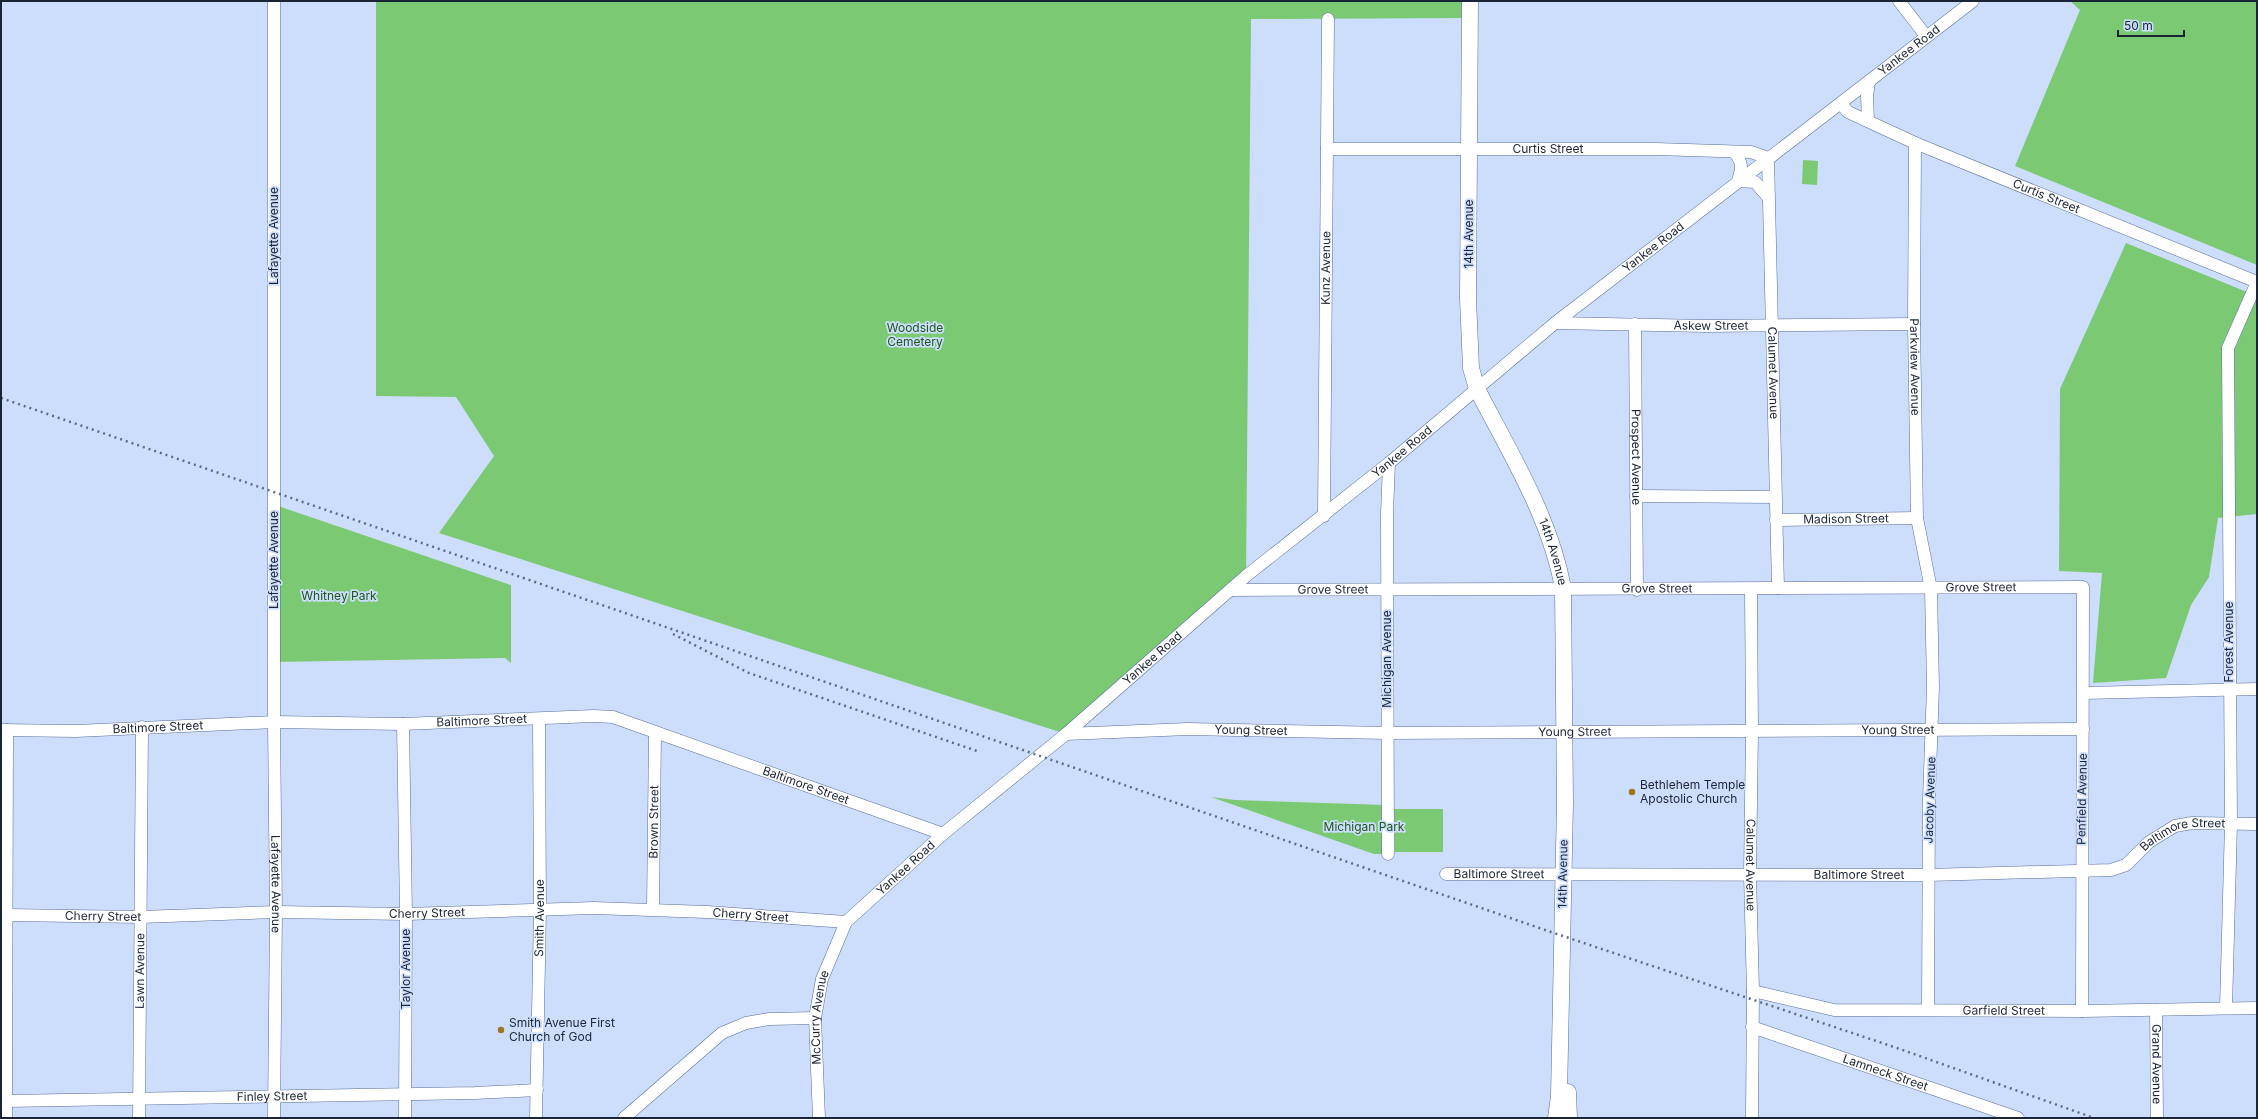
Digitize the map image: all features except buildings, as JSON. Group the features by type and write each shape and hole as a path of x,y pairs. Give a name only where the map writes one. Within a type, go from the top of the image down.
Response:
{"main road":[{"name":"14th Avenue","path":"1470,1 1468,299 1471,368 1477,390 1544,524 1558,562 1563,588 1565,731 1560,1075 1568,1089 1558,1117"}],"street":[{"name":"Lafayette Avenue","path":"274,1 274,722 276,912 274,1118"},
{"path":"1899,1 1926,36"},
{"name":"Yankee Road","path":"846,922 943,834 1066,734 1231,590 1389,463 1555,323 1973,1"},
{"name":"Kunz Avenue","path":"1324,516 1328,19"},
{"path":"1868,121 1867,96 1869,82"},
{"name":"Curtis Street","path":"1841,104 1848,112 1916,143 2257,282"},
{"name":"Parkview Avenue","path":"1916,143 1914,324 1917,518 1931,589"},
{"name":"Curtis Street","path":"1327,149 1751,152 1768,158"},
{"path":"1734,152 1740,159 1742,168 1738,181 1755,182 1768,198"},
{"name":"Calumet Avenue","path":"1768,158 1778,588"},
{"name":"Forest Avenue","path":"2226,1008 2231,824 2228,348 2257,282"},
{"name":"Askew Street","path":"1555,323 1772,326 1914,324"},
{"name":"Prospect Avenue","path":"1635,324 1637,590"},
{"name":"Michigan Avenue","path":"1388,854 1387,733 1389,463"},
{"path":"1636,496 1775,497"},
{"name":"Madison Street","path":"1776,520 1917,518"},
{"name":"Grove Street","path":"1231,590 1563,588 1637,590 1778,588 1931,589 2083,587"},
{"name":"Penfield Avenue","path":"2082,1012 2084,693 2083,587"},
{"name":"Calumet Avenue","path":"1751,589 1752,732 1750,874 1753,991 1752,1118"},
{"name":"Jacoby Avenue","path":"1928,1010 1929,800 1933,728 1931,589"},
{"path":"2084,693 2257,689"},
{"name":"Baltimore Street","path":"4,730 76,731 274,722 403,724 594,716 613,717 655,734 943,834"},
{"name":"Smith Avenue","path":"536,1118 540,910 539,719"},
{"name":"Taylor Avenue","path":"403,724 406,914 405,1118"},
{"name":"Lawn Avenue","path":"139,1118 142,727"},
{"name":"Young Street","path":"1066,734 1188,729 1387,733 1565,731 1752,732 1933,728 2083,729"},
{"path":"4,730 8,915 6,1118"},
{"name":"Brown Street","path":"653,909 655,734"},
{"name":"Baltimore Street","path":"1446,874 1563,873 1928,875 2111,870 2126,864 2149,842 2175,826 2192,823 2257,824"},
{"name":"Cherry Street","path":"8,915 141,917 276,912 406,914 540,910 653,909 846,922"},
{"name":"McCurry Avenue","path":"820,1117 815,1018 822,979 846,922"},
{"name":"Garfield Street","path":"1753,991 1834,1010 2082,1012 2257,1008"},
{"name":"Grand Avenue","path":"2156,1010 2157,1118"},
{"path":"624,1118 722,1033 746,1023 768,1019 815,1018"},
{"name":"Lamneck Street","path":"1752,1027 2018,1118"},
{"name":"Finley Street","path":"6,1101 406,1094 537,1090"}],"green space":[{"name":"Woodside Cemetery","path":"376,1 1470,1 1469,18 1251,19 1246,576 1066,734 439,533 494,456 456,397 376,396"},
{"path":"2070,1 2257,1 2257,265 2015,166 2080,10"},
{"path":"1803,160 1818,161 1817,185 1802,184"},
{"path":"2126,243 2257,296 2257,514 2218,518 2209,577 2191,605 2166,678 2093,683 2102,573 2059,571 2060,389"},
{"name":"Whitney Park","path":"275,505 511,585 511,663 505,658 274,662"},
{"name":"Michigan Park","path":"1211,797 1235,800 1386,805 1388,854 1374,854"},
{"path":"1394,809 1443,809 1443,852 1395,852"}],"railway":[{"path":"1,398 1551,932 1897,1048 2094,1118"},
{"path":"673,634 749,673 977,751"}],"place":[{"name":"Bethlehem Temple Apostolic Church","path":"1632,792"},
{"name":"Smith Avenue First Church of God","path":"501,1030"}]}
